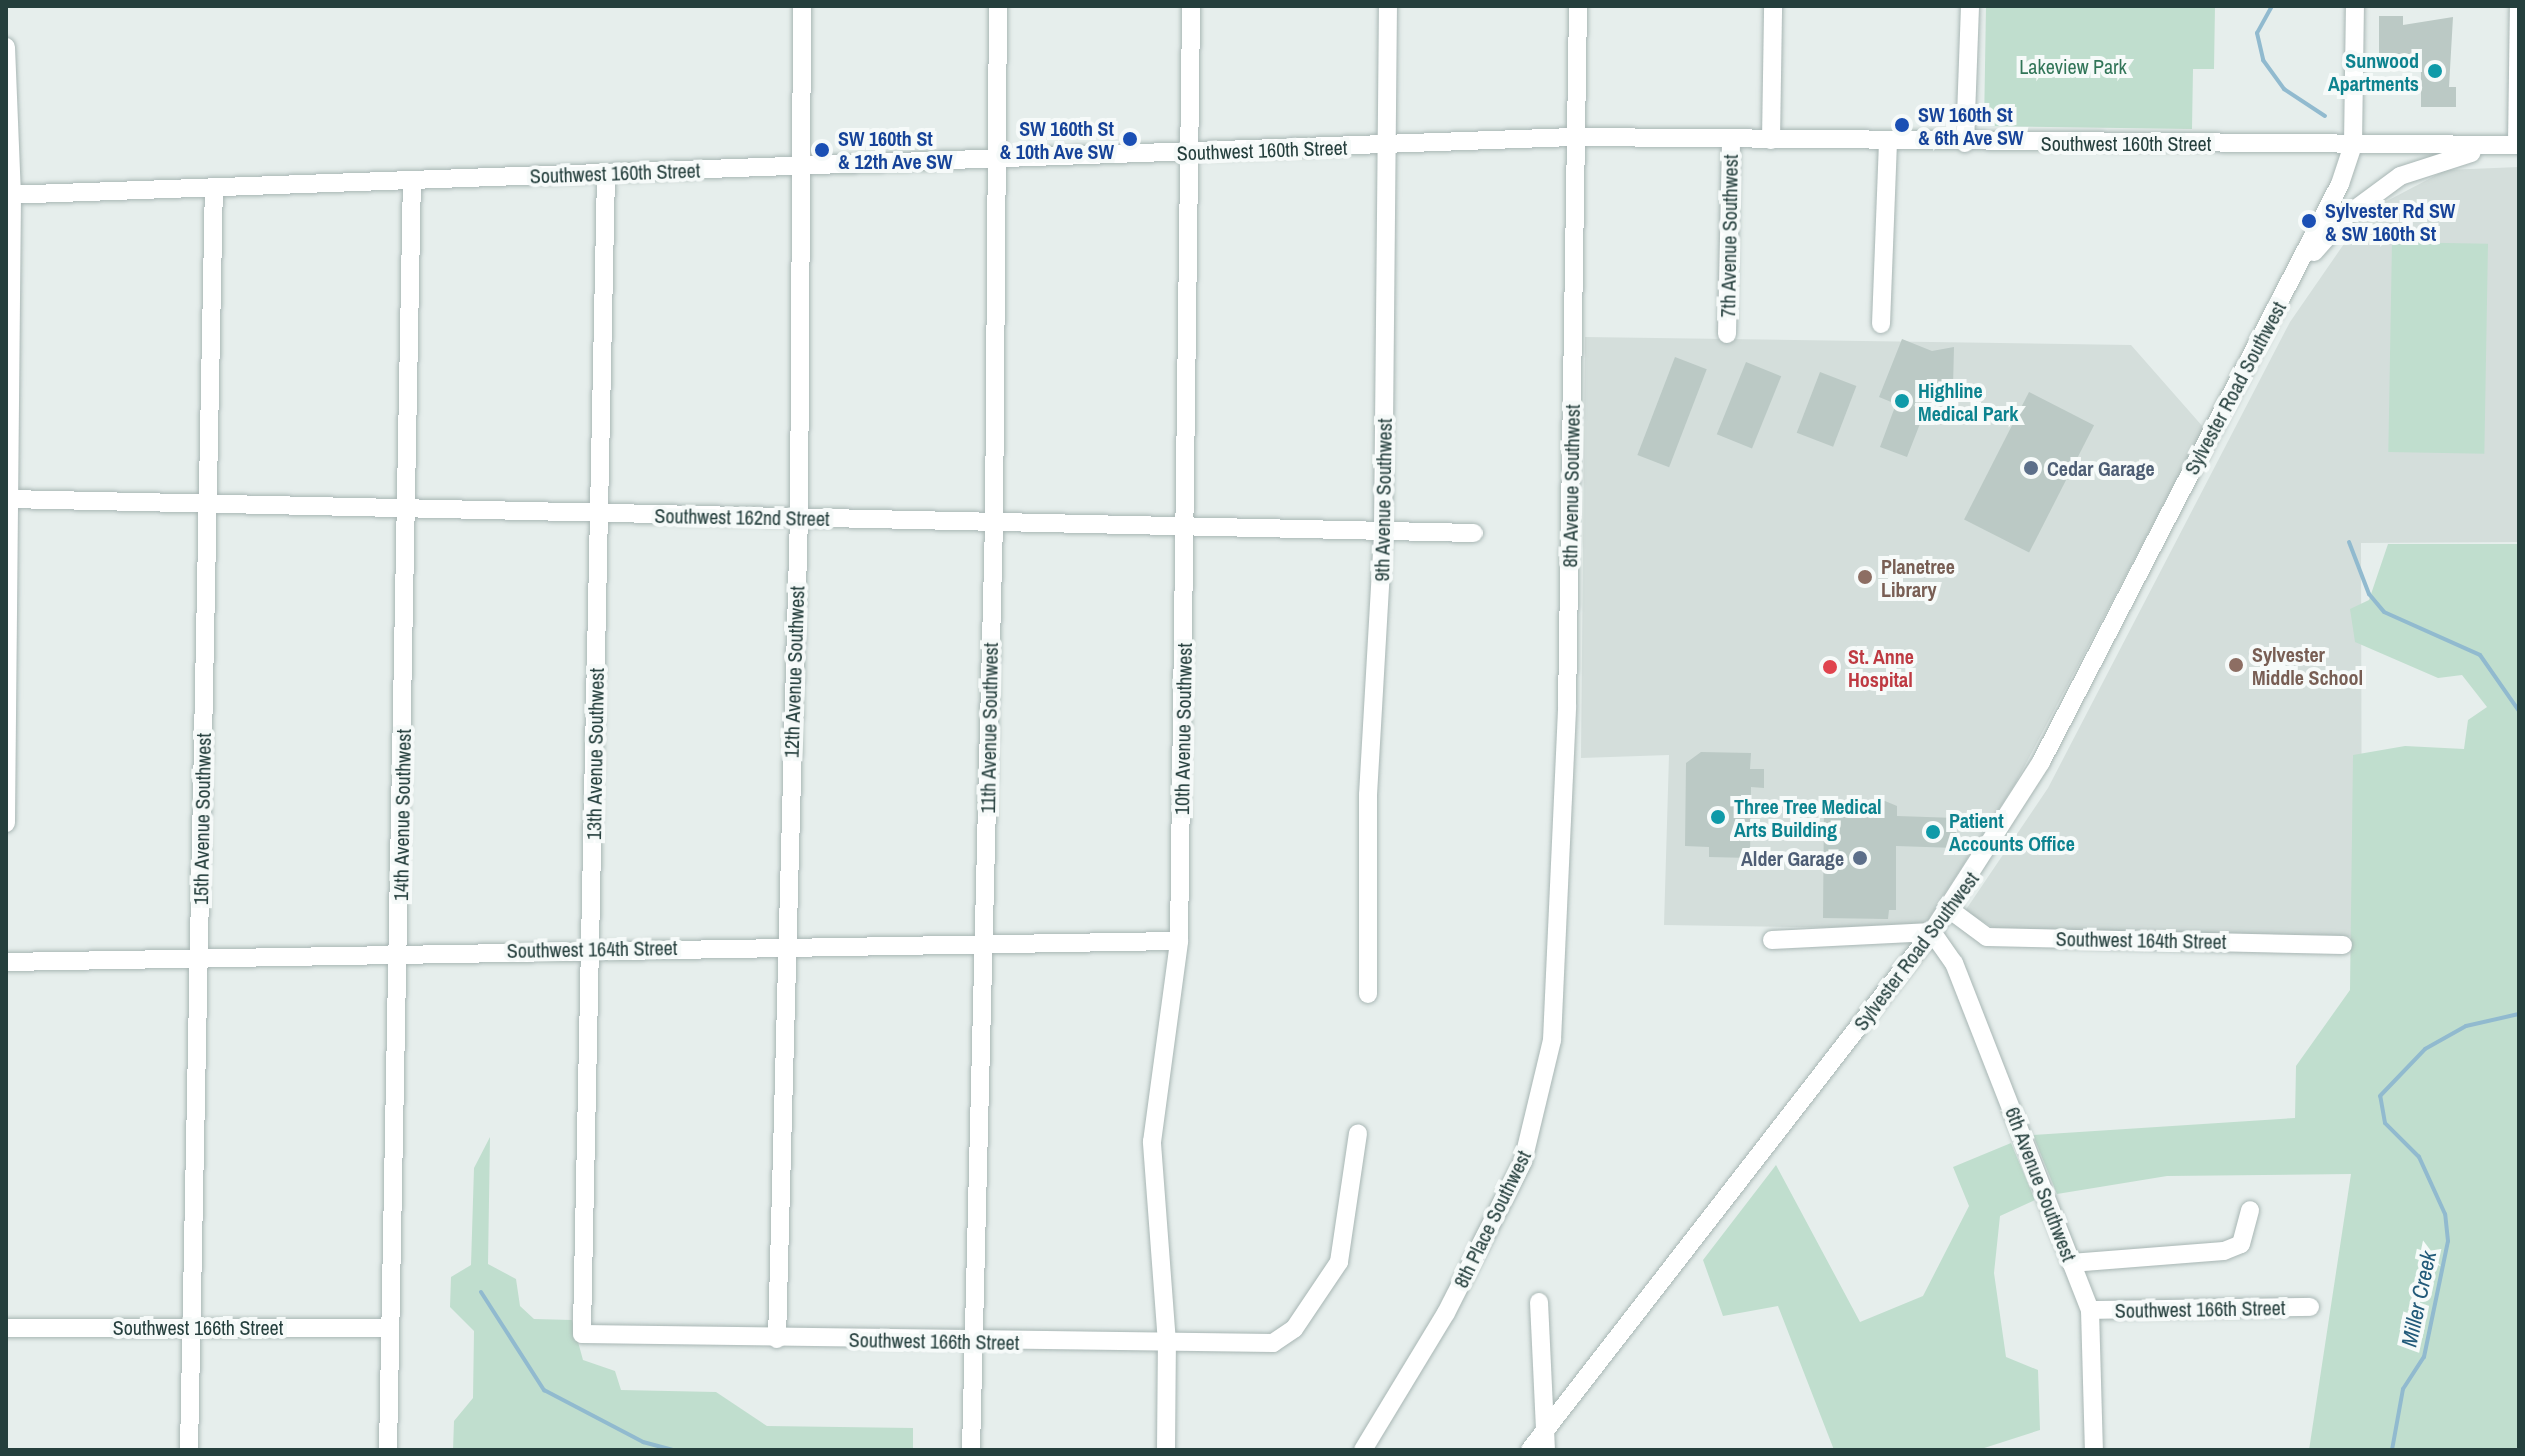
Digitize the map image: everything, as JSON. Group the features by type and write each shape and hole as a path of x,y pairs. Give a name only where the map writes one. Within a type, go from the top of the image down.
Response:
{"street":[{"name":"12th Avenue Southwest","path":"777,1339 785,947 799,518 802,6"},
{"name":"11th Avenue Southwest","path":"971,1450 994,523 1000,159 998,6"},
{"name":"10th Avenue Southwest","path":"1166,1450 1167,1343 1152,1142 1179,941 1187,530 1191,6"},
{"name":"9th Avenue Southwest","path":"1368,994 1368,795 1383,533 1388,6"},
{"name":"8th Avenue Southwest","path":"1559,966 1578,6"},
{"path":"1771,140 1773,6"},
{"path":"1965,143 1970,6"},
{"path":"2353,145 2355,6"},
{"path":"2299,269 2346,216 2400,176 2440,160 2515,145 2519,6"},
{"path":"6,47 9,195 6,823"},
{"name":"Southwest 160th Street","path":"9,195 1576,137 1965,143 2515,145"},
{"name":"7th Avenue Southwest","path":"1727,334 1731,139"},
{"path":"1881,324 1888,141"},
{"name":"Sylvester Road Southwest","path":"1530,1450 1545,1441 1949,909 2041,762 2299,269 2353,145"},
{"name":"13th Avenue Southwest","path":"582,1334 606,174"},
{"name":"14th Avenue Southwest","path":"388,1450 400,953 412,181"},
{"name":"15th Avenue Southwest","path":"189,1450 214,188"},
{"name":"Southwest 162nd Street","path":"9,499 1187,530 1474,533"},
{"name":"Southwest 164th Street","path":"1949,909 1987,937 2343,945"},
{"path":"1772,940 1932,932"},
{"name":"6th Avenue Southwest","path":"1932,932 1954,963 2090,1310 2094,1450"},
{"name":"Southwest 164th Street","path":"6,962 785,947 985,940 1179,941"},
{"name":"8th Place Southwest","path":"1363,1450 1446,1313 1523,1161 1544,1093 1559,966"},
{"name":"Southwest 166th Street","path":"582,1334 1264,1345 1284,1339 1346,1246 1358,1133"},
{"path":"2071,1263 2224,1251 2241,1244 2250,1210"},
{"path":"1539,1302 1545,1441"},
{"name":"Southwest 166th Street","path":"2090,1310 2310,1307"},
{"name":"Southwest 166th Street","path":"6,1328 192,1325 390,1328"}],"shaded area":[{"name":"Sylvester Middle School","path":"2519,167 2519,542 2361,543 2362,937 1994,928 1965,911 2048,788 2290,322 2366,212 2446,170"},
{"name":"St. Anne Hospital","path":"1585,337 2131,345 2204,428 2015,784 1922,929 1664,925 1669,755 1581,758"}],"green space":[{"name":"Lakeview Park","path":"1986,6 2215,6 2214,69 2193,69 2192,129 1984,126"},
{"path":"2392,242 2488,244 2484,454 2388,452"},
{"path":"2388,544 2519,544 2519,1450 2309,1450 2351,1174 2167,1176 2057,1194 2033,1135 2295,1118 2296,1066 2350,990 2353,755 2405,746 2464,749 2468,720 2487,707 2462,675 2438,678 2355,642 2350,609 2369,600"},
{"path":"490,1137 488,1264 516,1279 520,1306 534,1319 572,1320 583,1360 615,1371 621,1390 716,1392 767,1426 913,1428 913,1450 453,1450 454,1421 473,1398 474,1331 450,1307 451,1277 471,1265 474,1168"},
{"path":"2011,1143 2035,1200 2000,1216 1994,1273 2006,1357 2038,1370 2040,1430 1978,1450 1834,1450 1778,1306 1723,1316 1703,1260 1776,1165 1860,1322 1923,1296 1969,1206 1953,1167"}],"building":[{"name":"Sunwood Apartments","path":"2379,16 2403,16 2403,25 2453,17 2449,87 2456,87 2456,107 2421,107 2421,54 2379,54"},
{"name":"Highline Medical Park","path":"1902,339 1932,351 1954,347 1953,387 1922,386 1914,406 1925,411 1907,457 1880,447 1896,404 1879,397"},
{"path":"1675,357 1707,369 1669,467 1637,455"},
{"path":"1746,362 1781,376 1752,449 1717,434"},
{"path":"1820,372 1856,386 1833,447 1797,433"},
{"name":"Cedar Garage","path":"2029,392 2094,425 2029,553 1964,519"},
{"name":"Three Tree Medical Arts Building","path":"1701,752 1751,753 1750,769 1764,769 1764,788 1751,787 1750,858 1709,857 1709,847 1685,846 1686,763"},
{"name":"Alder Garage","path":"1824,800 1885,801 1897,806 1897,816 1956,818 1956,848 1896,846 1896,910 1889,910 1888,919 1823,918"}],"waterway":[{"path":"2272,6 2257,33 2263,60 2284,89 2325,116"},
{"path":"2349,542 2369,594 2384,612 2480,655 2519,711"},
{"name":"Miller Creek","path":"2392,1450 2403,1389 2424,1357 2448,1241 2445,1214 2419,1157 2385,1123 2380,1096 2425,1049 2466,1026 2519,1014"},
{"path":"481,1292 544,1390 643,1442 672,1450"}],"place":[{"name":"Sunwood Apartments","path":"2435,71"},
{"name":"SW 160th St & 6th Ave SW","path":"1902,125"},
{"name":"SW 160th St & 10th Ave SW","path":"1130,139"},
{"name":"SW 160th St & 12th Ave SW","path":"822,150"},
{"name":"Sylvester Rd SW & SW 160th St","path":"2309,221"},
{"name":"Highline Medical Park","path":"1902,401"},
{"name":"Cedar Garage","path":"2031,468"},
{"name":"Planetree Library","path":"1865,577"},
{"name":"Sylvester Middle School","path":"2236,665"},
{"name":"St. Anne Hospital","path":"1830,667"},
{"name":"Three Tree Medical Arts Building","path":"1718,817"},
{"name":"Patient Accounts Office","path":"1933,832"},
{"name":"Alder Garage","path":"1860,858"}]}
